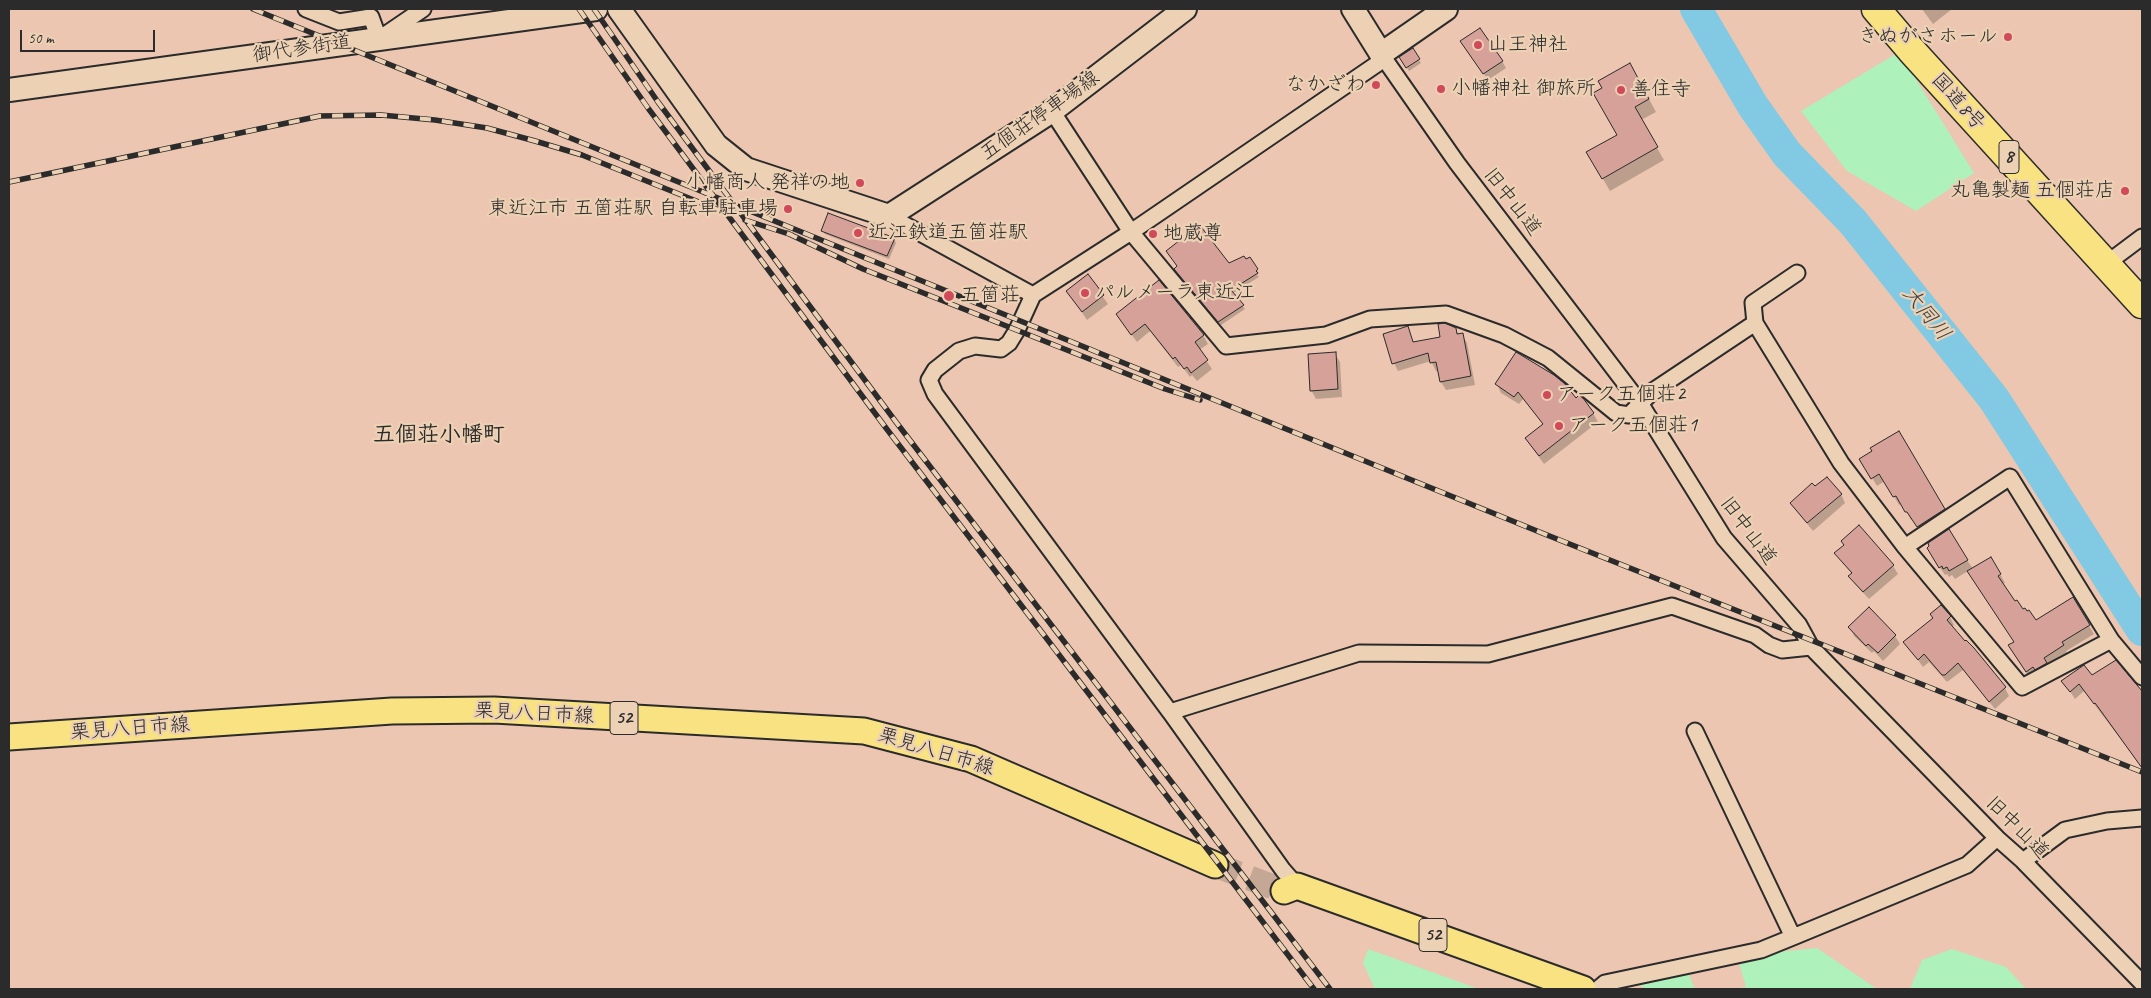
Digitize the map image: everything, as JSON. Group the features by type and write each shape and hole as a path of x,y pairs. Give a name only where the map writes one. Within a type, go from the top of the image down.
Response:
{"highway":[{"name":"国道8号","path":"1876,9 2142,304"}],"main road":[{"name":"栗見八日市線","path":"9,737 392,711 466,710 864,731 971,759 1215,865"},
{"name":"52","path":"1290,888 1583,989"}],"street":[{"path":"306,9 340,22 371,17 379,39 423,9"},
{"name":"御代参街道","path":"9,90 596,9"},
{"path":"620,9 716,145 746,169 889,216 1033,295"},
{"name":"五個荘停車場線","path":"889,216 1052,111 1185,9"},
{"path":"1353,9 1381,54"},
{"path":"1290,888 1283,870 1170,712 935,394 929,380 934,370 959,352 975,346 1001,349 1009,343 1017,330 1033,295 1131,232 1377,64 1381,54 1446,9"},
{"name":"旧中山道","path":"1381,54 1457,163 1640,403 1724,538 1799,625 1811,647 1997,838 2023,861 2142,983"},
{"path":"1052,111 1131,232 1226,346 1326,335 1370,320 1446,314 1504,334 1548,358 1616,413 1629,415 1653,392 1755,323"},
{"path":"2106,264 2142,237"},
{"path":"1797,274 1753,303 1755,323 1841,463 1905,547 2022,687 2111,640"},
{"path":"1905,547 2010,477 2111,640 2142,678"},
{"path":"1170,712 1359,653 1488,654 1672,606 1755,635 1769,645 1782,650 1811,647"},
{"path":"1695,731 1793,937"},
{"path":"2023,861 2065,830 2107,821 2142,818"},
{"path":"1598,989 1605,983 1761,950 1967,864 1997,838"}],"green space":[{"path":"1899,52 1974,173 1916,211 1847,171 1801,111"},
{"path":"1817,948 1877,989 1735,989 1746,987 1737,956"},
{"path":"1368,949 1479,989 1375,989 1363,963"},
{"path":"1952,949 2006,967 2026,989 1910,989 1922,960"},
{"path":"1686,967 1695,989 1649,989 1626,981"}],"building":[{"name":"山王神社","path":"1480,28 1503,61 1483,74 1460,41"},
{"path":"1413,48 1420,59 1406,68 1399,57"},
{"path":"1630,63 1649,99 1635,107 1658,147 1602,179 1586,152 1617,135 1593,93 1602,88 1598,81"},
{"name":"近江鉄道五箇荘駅","path":"828,213 895,238 887,256 821,231"},
{"path":"1202,228 1229,263 1244,256 1246,259 1250,257 1258,269 1256,271 1258,273 1231,290 1244,305 1218,322 1174,269 1177,266 1166,251 1184,237 1186,240"},
{"name":"パルメーラ東近江","path":"1088,274 1104,295 1082,312 1066,291"},
{"path":"1159,280 1204,335 1195,342 1208,360 1191,373 1187,367 1184,369 1175,357 1173,359 1145,324 1131,335 1116,314"},
{"path":"1445,323 1456,328 1457,334 1463,333 1471,376 1440,382 1436,362 1430,363 1428,353 1392,364 1383,334 1408,326 1413,342 1440,337 1438,324"},
{"path":"1336,352 1338,389 1310,391 1308,354"},
{"path":"1516,352 1554,375 1564,383 1576,398 1579,395 1583,398 1594,413 1539,456 1525,438 1543,424 1518,392 1514,397 1495,384"},
{"path":"1899,431 1945,509 1917,527 1907,512 1905,512 1896,496 1893,497 1879,474 1871,479 1859,459 1872,451 1870,448"},
{"path":"1827,477 1842,494 1807,523 1790,503 1812,483 1815,486"},
{"path":"1859,525 1894,565 1863,592 1848,576 1852,573 1834,553 1844,545 1841,541"},
{"path":"1949,529 1968,560 1949,571 1947,567 1943,569 1942,566 1939,568 1927,548 1929,546 1928,543"},
{"path":"1991,557 2001,574 1998,576 2015,601 2017,600 2023,609 2029,610 2036,620 2073,597 2090,625 2062,642 2064,645 2044,658 2047,663 2035,670 2033,667 2026,672 2008,645 2014,642 1967,571"},
{"path":"1941,605 1951,616 1947,620 1965,641 1974,648 2006,687 1989,702 1958,663 1945,675 1942,675 1924,654 1918,660 1903,642 1933,618 1930,614"},
{"path":"1869,607 1896,635 1878,653 1868,644 1866,646 1848,627"},
{"path":"2116,660 2142,691 2142,768 2079,684 2070,692 2061,681 2084,665 2092,675"}],"waterway":[{"name":"大同川","path":"1696,9 1753,106 1787,154 1853,222 1994,399 2142,630"}],"tunnel":[{"path":"1215,865 1284,891"}],"railway":[{"path":"253,9 1542,533 2142,772"},
{"path":"579,9 648,108 886,428 1314,989"},
{"path":"594,9 658,102 896,422 1330,989"},
{"path":"9,182 320,116 381,115 435,120 487,128 535,141 582,155 726,213"},
{"path":"745,220 792,235"},
{"path":"787,233 863,269 1165,389 1200,400"}],"place":[{"name":"きぬがさホール","path":"2008,37"},
{"name":"山王神社","path":"1478,45"},
{"name":"なかざわ","path":"1376,85"},
{"name":"小幡神社 御旅所","path":"1441,89"},
{"name":"善住寺","path":"1621,90"},
{"name":"小幡商人 発祥の地","path":"860,183"},
{"name":"丸亀製麺 五個荘店","path":"2125,191"},
{"name":"東近江市 五箇荘駅 自転車駐車場","path":"788,209"},
{"name":"近江鉄道五箇荘駅","path":"858,233"},
{"name":"地蔵尊","path":"1153,234"},
{"name":"パルメーラ東近江","path":"1085,293"},
{"name":"五箇荘","path":"949,296"},
{"name":"アーク五個荘2","path":"1547,395"},
{"name":"アーク五個荘1","path":"1559,426"}],"district":[{"name":"五個荘小幡町","path":"439,435"}]}
